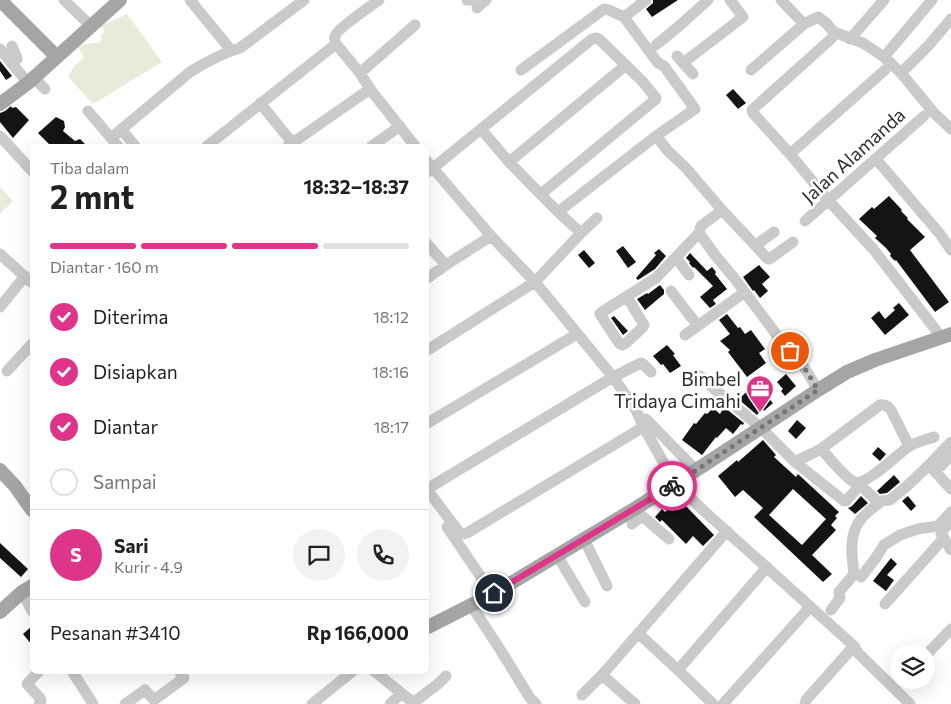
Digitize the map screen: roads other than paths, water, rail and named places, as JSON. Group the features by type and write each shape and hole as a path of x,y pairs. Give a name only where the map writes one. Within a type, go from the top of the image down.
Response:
{"main road":[{"path":"0,0 60,54"},
{"path":"10,0 60,54"},
{"path":"0,104 31,80 120,0"},
{"path":"429,626 492,594 584,539 633,515 675,483 847,372 875,360 946,336"},
{"path":"8,479 30,507"},
{"path":"0,612 27,589"}],"street":[{"path":"64,0 91,26"},
{"path":"190,0 231,50"},
{"path":"88,111 114,142 121,129 190,72 231,50 240,48 304,0"},
{"path":"379,0 336,34 334,38 336,44 414,144"},
{"path":"472,3 486,0"},
{"path":"624,17 646,0"},
{"path":"656,45 678,28 708,0"},
{"path":"693,74 680,59 743,17 730,0"},
{"path":"850,39 884,0"},
{"path":"884,57 932,0"},
{"path":"783,1 804,24"},
{"path":"521,70 604,9 609,10 624,17 695,108 558,212"},
{"path":"751,70 804,24 818,17 834,32 863,43 884,57 934,113 951,129"},
{"path":"901,74 951,20"},
{"path":"360,73 415,25"},
{"path":"832,38 752,110 946,336"},
{"path":"429,166 481,129 592,39 599,39 642,81 656,98 655,101 541,194"},
{"path":"209,144 336,44"},
{"path":"6,48 17,58 11,62 31,80 45,89"},
{"path":"509,162 626,65"},
{"path":"790,154 885,70"},
{"path":"293,144 370,89"},
{"path":"260,103 291,144"},
{"name":"Jalan Alamanda","path":"805,221 924,116"},
{"path":"375,144 400,126"},
{"path":"121,129 132,144"},
{"path":"481,129 509,162 581,233"},
{"path":"0,136 30,169"},
{"path":"656,136 769,259 793,242"},
{"path":"876,159 940,234 951,250"},
{"path":"429,168 534,282 613,377 647,425 675,483 856,649 890,677"},
{"path":"627,297 656,278 699,233 701,226 722,210"},
{"path":"429,349 534,282 597,218"},
{"path":"756,245 774,232"},
{"path":"699,233 782,342 804,367 818,390"},
{"path":"429,278 491,236"},
{"path":"429,246 446,265"},
{"path":"0,254 29,279 0,307"},
{"path":"676,258 689,275"},
{"path":"671,291 698,326"},
{"path":"685,335 745,292"},
{"path":"429,422 577,334"},
{"path":"7,371 30,346"},
{"path":"429,491 613,377 641,363 651,372"},
{"path":"696,375 704,378 707,383 760,427 795,462 844,501 860,485 879,503"},
{"path":"795,462 821,449 880,405 884,404 891,410 909,446"},
{"path":"429,494 460,532 463,534 467,533 647,425"},
{"path":"647,425 696,470"},
{"path":"821,449 844,474 858,483 872,476 909,446 934,437"},
{"path":"831,610 840,598 839,592 854,574 852,534 860,520 879,503 890,500 907,486 951,442"},
{"path":"941,466 951,455"},
{"path":"929,465 951,489"},
{"path":"429,496 492,594"},
{"path":"885,604 944,530 951,512"},
{"path":"633,515 641,515 669,539"},
{"path":"861,577 884,545 900,535 918,529 944,530"},
{"path":"944,530 951,550"},
{"path":"582,695 602,676 727,531"},
{"path":"584,539 607,586"},
{"path":"557,555 585,602"},
{"path":"678,670 767,567"},
{"path":"27,589 30,602"},
{"path":"471,605 530,698 536,704"},
{"path":"723,704 810,607"},
{"path":"935,646 951,629"},
{"path":"638,633 713,704"},
{"path":"806,704 806,700 856,649"},
{"path":"36,674 27,684 40,698 39,704"},
{"path":"74,674 93,704"},
{"path":"125,704 145,690 154,700 184,678 181,674"},
{"path":"312,704 349,674"},
{"path":"378,674 414,703 446,676"},
{"path":"602,676 635,704"},
{"path":"901,689 910,704"},
{"path":"390,704 401,694"}],"place":[{"name":"Bimbel Tridaya Cimahi","path":"760,413"}]}
